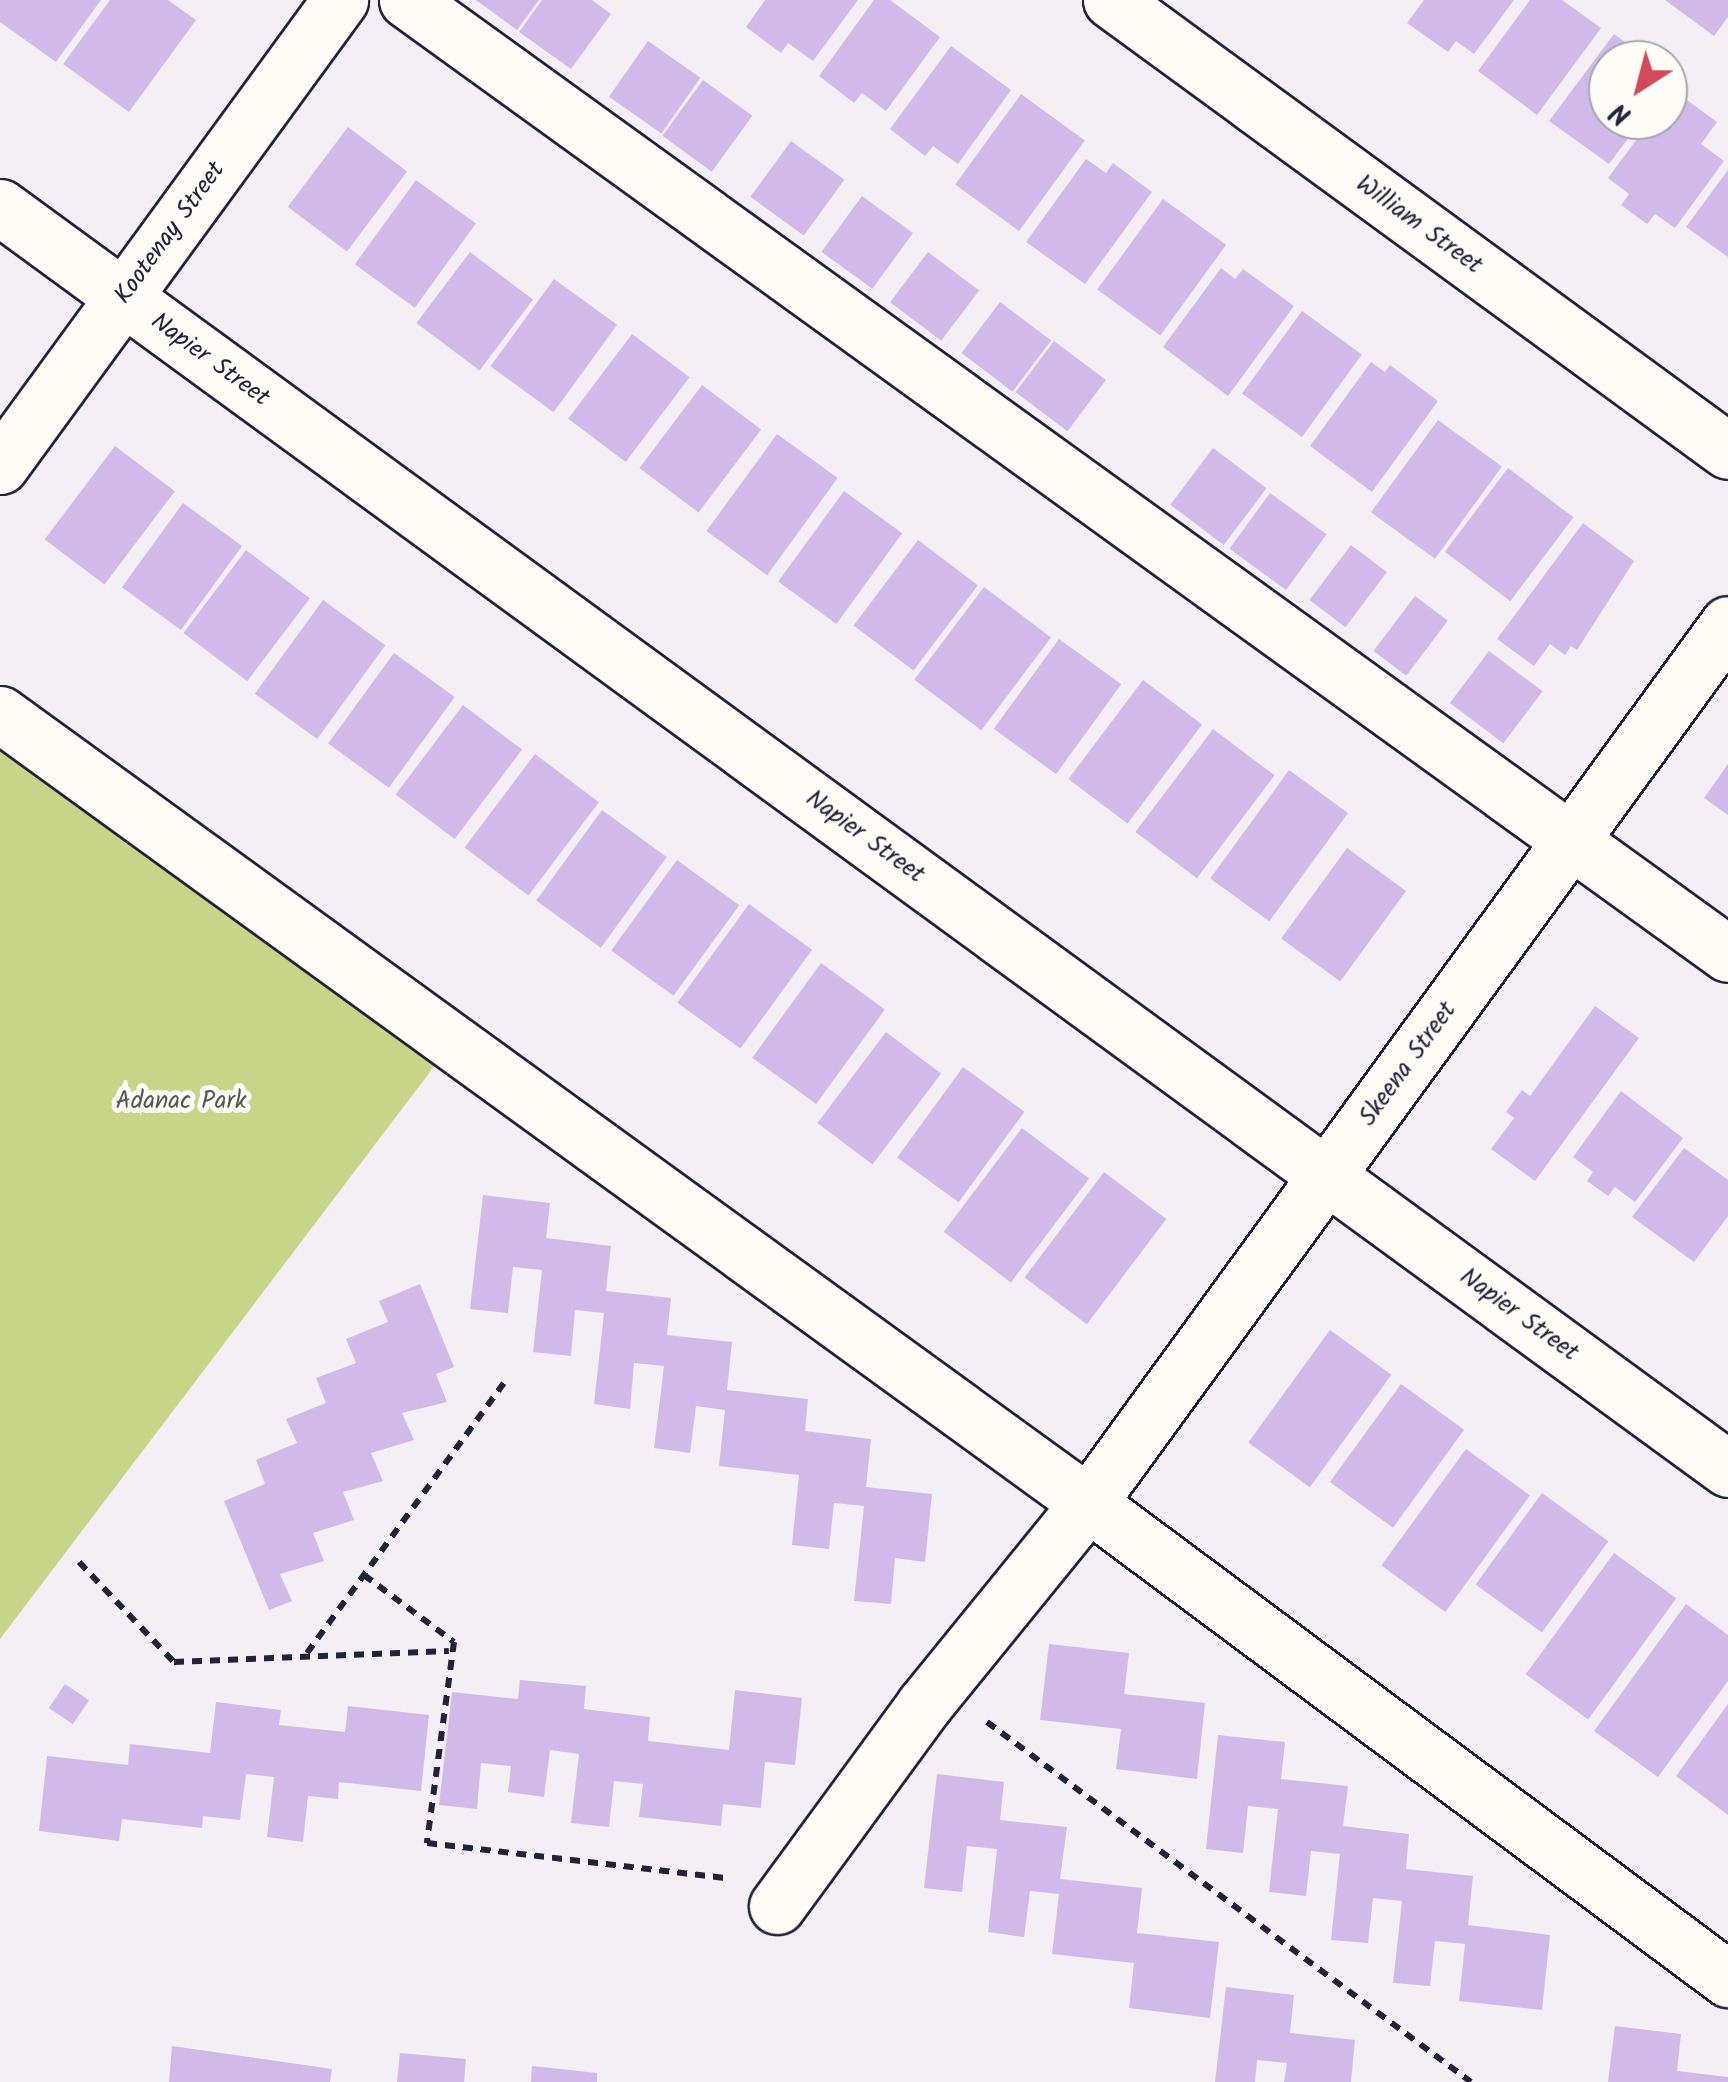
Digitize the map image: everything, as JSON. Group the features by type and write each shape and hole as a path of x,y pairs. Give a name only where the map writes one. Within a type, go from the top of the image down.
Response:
{"street":[{"name":"Kootenay Street","path":"0,466 340,0"},
{"path":"407,0 1728,954"},
{"name":"William Street","path":"1110,0 1728,451"},
{"name":"Napier Street","path":"0,208 1728,1469"},
{"name":"Skeena Street","path":"784,1896 939,1686 1088,1503 1728,624"},
{"path":"0,714 1088,1503 1728,1979"}],"path":[{"path":"306,1654 504,1383"},
{"path":"78,1562 174,1662 306,1654 449,1652"},
{"path":"364,1575 454,1642 449,1652 427,1843 784,1896"},
{"path":"939,1686 1471,2082"}],"green space":[{"name":"Adanac Park","path":"0,742 436,1064 0,1639"}],"building":[{"path":"0,0 101,0 56,62 0,22"},
{"path":"110,0 168,0 196,20 129,112 63,64"},
{"path":"476,0 539,0 517,30"},
{"path":"542,0 592,0 611,14 571,69 519,32"},
{"path":"765,0 858,0 813,61 788,43 781,53 746,27"},
{"path":"874,0 890,0 940,37 886,111 862,93 854,103 819,76"},
{"path":"1424,0 1514,0 1474,54 1456,41 1448,52 1407,23"},
{"path":"1530,0 1562,0 1601,28 1588,40 1588,46 1537,115 1478,71"},
{"path":"1665,0 1728,0 1728,17 1714,36"},
{"path":"648,41 700,78 661,133 609,97"},
{"path":"951,46 1011,90 958,164 933,146 925,156 890,129"},
{"path":"1588,69 1588,140 1627,140 1609,164 1549,121"},
{"path":"703,80 752,116 712,172 662,136"},
{"path":"1021,94 1085,140 1019,231 955,185"},
{"path":"1688,101 1717,122 1701,144 1724,161 1675,228 1655,214 1647,224 1621,205 1629,194 1608,178 1636,140 1688,140"},
{"path":"348,127 407,172 347,251 288,207"},
{"path":"791,141 844,180 804,236 750,197"},
{"path":"1086,159 1106,173 1113,163 1152,192 1085,284 1026,242"},
{"path":"1728,170 1728,257 1686,227"},
{"path":"416,180 476,223 415,308 355,264"},
{"path":"862,196 913,233 872,289 821,252"},
{"path":"1163,199 1226,245 1160,335 1097,290"},
{"path":"470,252 533,300 480,371 416,323"},
{"path":"928,252 979,291 941,341 890,302"},
{"path":"1221,268 1235,279 1243,269 1294,306 1228,396 1163,347"},
{"path":"554,279 617,325 554,412 491,366"},
{"path":"1000,302 1051,341 1013,392 961,353"},
{"path":"1302,311 1362,354 1302,437 1242,394"},
{"path":"632,334 690,377 626,462 568,419"},
{"path":"1054,341 1106,380 1067,431 1015,392"},
{"path":"1371,362 1385,372 1390,365 1438,401 1372,492 1310,446"},
{"path":"702,385 761,430 699,513 639,468"},
{"path":"1438,420 1502,466 1435,559 1371,512"},
{"path":"777,434 838,478 767,575 706,531"},
{"path":"115,446 175,491 104,585 45,539"},
{"path":"1213,448 1267,488 1224,545 1170,505"},
{"path":"1508,468 1573,517 1510,601 1445,552"},
{"path":"844,491 902,533 836,624 778,582"},
{"path":"1270,493 1327,534 1286,590 1229,549"},
{"path":"183,503 242,546 181,630 122,587"},
{"path":"1583,523 1634,561 1577,650 1571,646 1565,655 1550,644 1534,666 1497,639"},
{"path":"918,540 978,585 914,671 854,625"},
{"path":"1351,545 1387,572 1345,627 1309,600"},
{"path":"246,550 310,598 247,681 183,633"},
{"path":"984,587 1051,638 981,730 914,680"},
{"path":"1415,596 1448,621 1406,676 1373,651"},
{"path":"323,600 385,645 317,739 255,694"},
{"path":"1059,639 1121,684 1056,774 994,729"},
{"path":"1489,651 1543,691 1503,743 1450,703"},
{"path":"394,653 455,697 389,788 328,744"},
{"path":"1143,680 1202,725 1127,824 1068,779"},
{"path":"463,705 522,750 455,839 396,794"},
{"path":"1213,729 1274,775 1197,878 1135,832"},
{"path":"535,754 599,802 528,896 465,847"},
{"path":"1728,764 1728,815 1704,798"},
{"path":"1289,770 1348,813 1269,921 1210,878"},
{"path":"602,810 667,857 601,948 536,901"},
{"path":"1347,848 1406,891 1340,982 1281,939"},
{"path":"677,860 739,905 673,996 611,951"},
{"path":"749,904 812,950 740,1049 677,1003"},
{"path":"821,963 885,1009 816,1104 752,1058"},
{"path":"1595,1006 1639,1038 1535,1181 1491,1149 1514,1118 1506,1112 1522,1090 1530,1096"},
{"path":"886,1032 941,1074 872,1165 817,1123"},
{"path":"963,1067 1024,1112 959,1202 897,1158"},
{"path":"1621,1091 1683,1138 1635,1202 1615,1187 1608,1196 1587,1181 1593,1172 1573,1157"},
{"path":"1022,1128 1089,1179 1011,1282 944,1232"},
{"path":"1684,1148 1728,1180 1728,1216 1694,1262 1632,1217"},
{"path":"1104,1172 1166,1219 1087,1324 1025,1277"},
{"path":"483,1195 550,1203 546,1238 611,1246 606,1291 671,1298 667,1335 732,1342 727,1390 808,1399 805,1431 871,1439 866,1487 932,1494 925,1562 895,1558 891,1604 854,1601 864,1506 834,1503 829,1549 792,1545 799,1475 719,1466 725,1410 696,1406 690,1453 654,1448 664,1366 634,1363 630,1409 594,1404 604,1313 575,1310 571,1356 533,1352 542,1270 513,1267 508,1313 470,1309"},
{"path":"420,1284 454,1367 436,1374 447,1402 402,1413 414,1440 371,1453 383,1481 343,1492 354,1520 313,1533 324,1561 280,1574 292,1601 269,1610 224,1501 265,1484 256,1460 297,1443 286,1419 326,1403 316,1378 356,1363 346,1339 388,1322 379,1301"},
{"path":"1330,1330 1391,1375 1310,1487 1248,1442"},
{"path":"1401,1384 1464,1430 1393,1528 1330,1482"},
{"path":"1466,1449 1530,1495 1445,1612 1381,1565"},
{"path":"1542,1493 1608,1541 1542,1633 1476,1584"},
{"path":"1614,1553 1676,1598 1588,1720 1526,1674"},
{"path":"1686,1604 1728,1635 1728,1681 1658,1777 1594,1731"},
{"path":"1049,1644 1129,1653 1124,1694 1205,1703 1197,1779 1116,1769 1121,1729 1040,1720"},
{"path":"520,1680 586,1686 584,1709 650,1717 648,1741 729,1750 735,1690 802,1698 795,1765 765,1762 761,1808 723,1804 721,1826 639,1817 643,1784 614,1781 609,1827 571,1823 579,1754 550,1750 544,1797 508,1792 511,1766 481,1763 477,1809 439,1805 452,1692 518,1699"},
{"path":"65,1684 89,1700 73,1724 49,1708"},
{"path":"216,1702 281,1710 279,1725 345,1732 348,1706 429,1715 421,1791 339,1782 338,1799 308,1796 303,1842 267,1837 274,1777 246,1774 240,1820 203,1816 202,1828 122,1819 119,1841 39,1831 47,1756 128,1765 130,1744 210,1753"},
{"path":"1728,1704 1728,1815 1676,1776"},
{"path":"1218,1735 1285,1742 1281,1779 1348,1786 1343,1826 1409,1834 1406,1869 1473,1876 1468,1925 1550,1935 1542,2010 1459,2001 1465,1944 1435,1941 1430,1986 1393,1983 1402,1901 1373,1898 1368,1943 1331,1940 1340,1854 1311,1851 1306,1896 1269,1892 1278,1809 1248,1806 1243,1853 1206,1849"},
{"path":"937,1774 1004,1782 1000,1820 1067,1827 1060,1879 1142,1888 1137,1933 1219,1942 1210,2018 1129,2008 1134,1963 1052,1954 1059,1894 1030,1891 1024,1937 988,1932 997,1849 967,1846 962,1892 924,1888"},
{"path":"1226,1987 1294,1995 1290,2033 1355,2040 1351,2082 1284,2082 1287,2063 1257,2060 1255,2082 1215,2082"},
{"path":"1615,2026 1681,2034 1677,2071 1728,2077 1728,2082 1608,2082"},
{"path":"172,2046 332,2069 330,2082 169,2082"},
{"path":"400,2053 466,2059 464,2082 397,2082"},
{"path":"532,2066 597,2073 597,2082 531,2082"}]}
